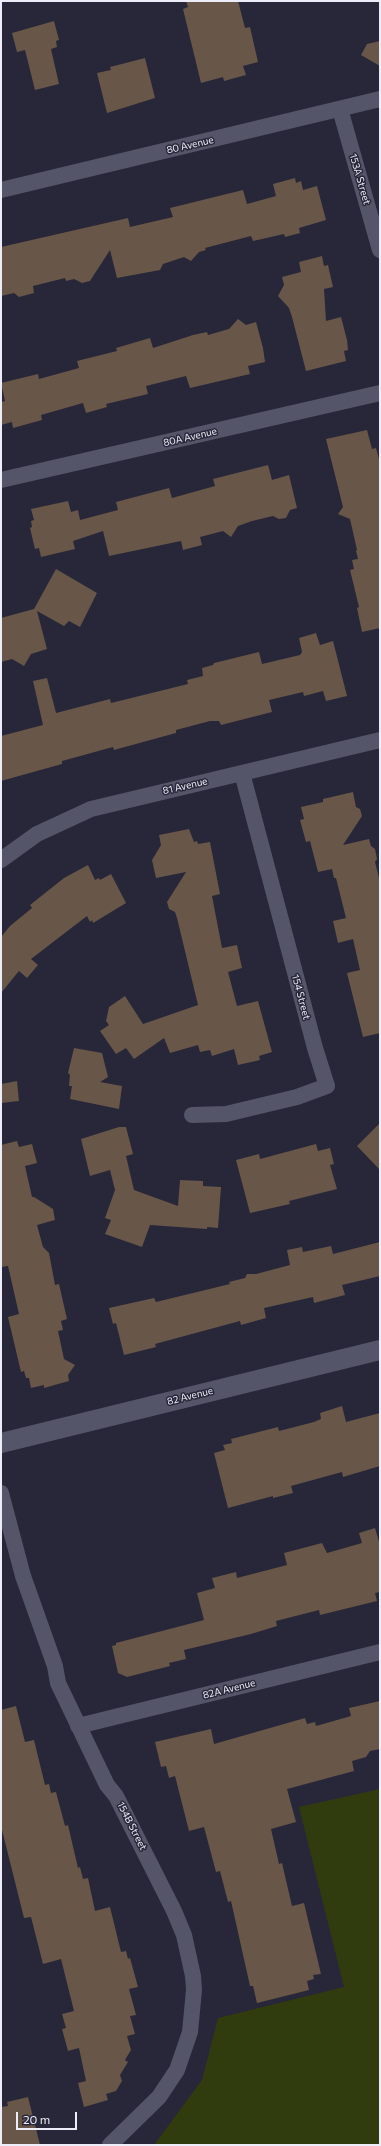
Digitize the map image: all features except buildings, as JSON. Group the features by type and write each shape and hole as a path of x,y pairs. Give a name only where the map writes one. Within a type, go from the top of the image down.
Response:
{"street":[{"name":"80 Avenue","path":"1,190 380,99"},
{"name":"153A Street","path":"340,109 380,250"},
{"name":"80A Avenue","path":"1,480 380,393"},
{"name":"81 Avenue","path":"1,860 37,834 91,809 380,740"},
{"name":"154 Street","path":"192,1115 226,1114 297,1097 327,1086 315,1048 242,773"},
{"name":"82 Avenue","path":"1,1442 380,1350"},
{"name":"154B Street","path":"1,1493 32,1604 55,1666 58,1683 106,1785 116,1796 180,1923 188,1948 193,1976 194,1990 190,2032 177,2070 159,2097 110,2145"},
{"name":"82A Avenue","path":"78,1726 380,1652"}],"green space":[{"path":"380,1789 380,2145 154,2145 202,2080 218,2018 344,1987 299,1807"}]}
